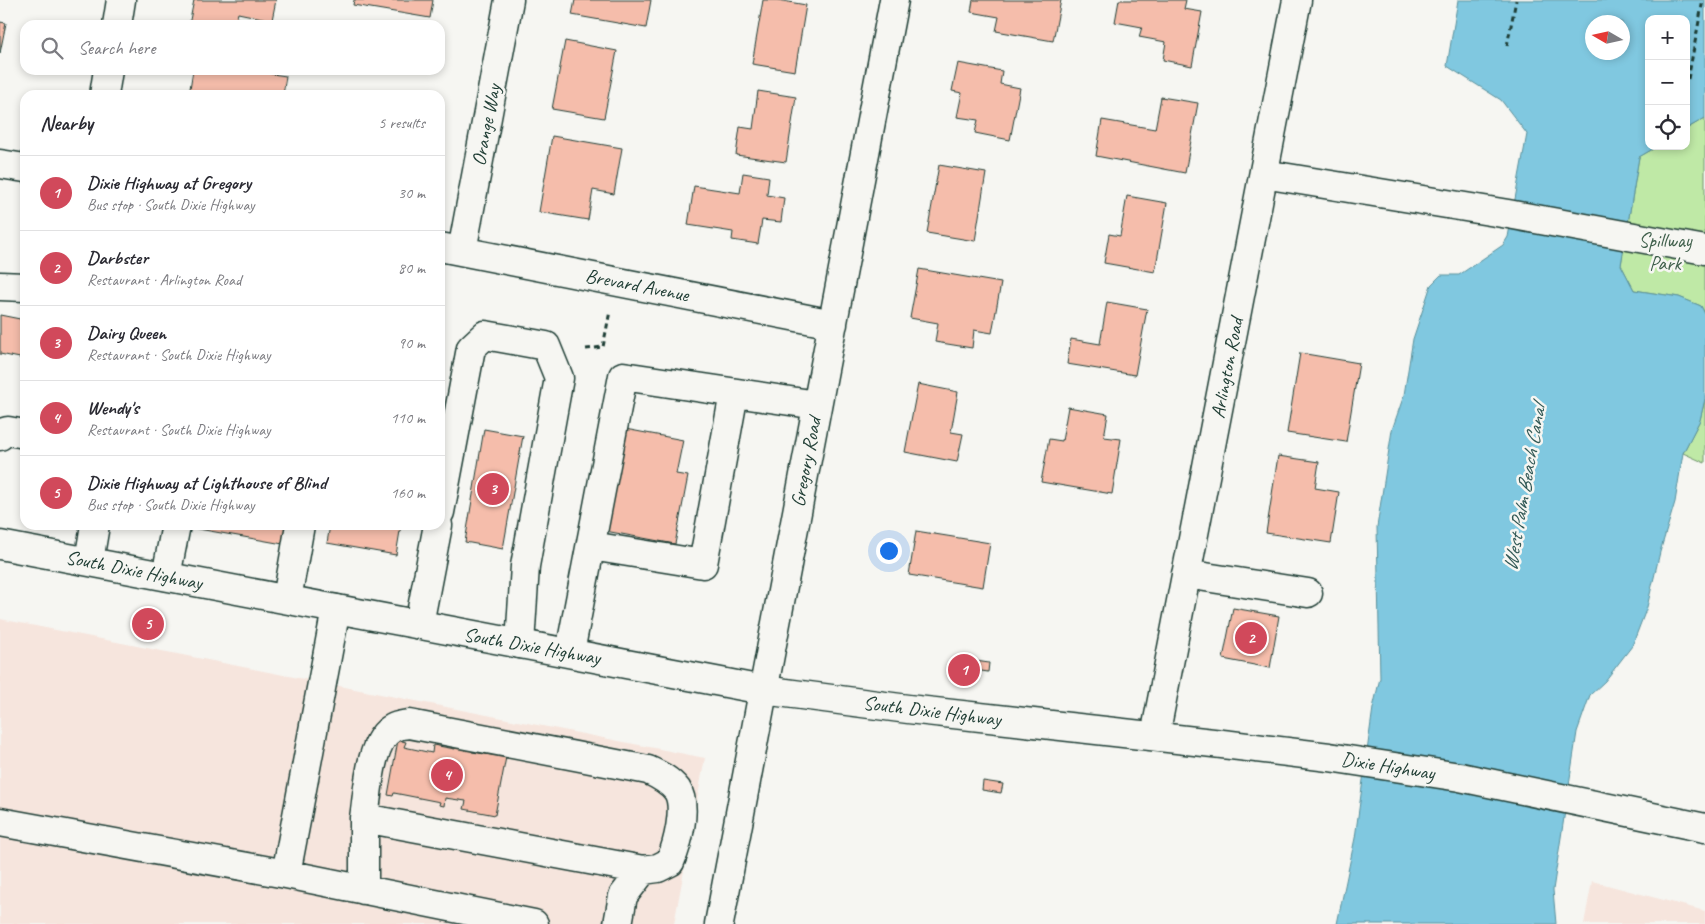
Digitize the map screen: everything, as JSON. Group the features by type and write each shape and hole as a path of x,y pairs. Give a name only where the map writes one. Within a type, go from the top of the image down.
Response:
{"street":[{"path":"118,20 121,0"},
{"name":"Orange Way","path":"451,249 509,0"},
{"name":"Gregory Road","path":"719,924 894,0"},
{"name":"Arlington Road","path":"1155,736 1297,0"},
{"path":"105,90 107,75"},
{"path":"0,164 20,167"},
{"path":"1264,174 1508,214 1705,250"},
{"name":"Brevard Avenue","path":"451,249 834,324"},
{"path":"0,286 20,287"},
{"path":"445,486 471,348 485,335 546,346 559,378 525,566 520,644"},
{"path":"570,652 623,376 818,405"},
{"path":"591,546 703,564 734,393"},
{"path":"0,436 1,433 8,431 20,433"},
{"path":"88,561 94,530"},
{"path":"166,576 175,530"},
{"path":"287,599 299,530"},
{"path":"419,624 437,530"},
{"name":"South Dixie Highway","path":"0,545 762,690 1068,727"},
{"path":"1186,574 1308,593"},
{"path":"286,874 336,609"},
{"path":"364,818 643,870 658,868 670,862 676,847 682,810 678,792 664,778 648,770 409,724 394,727 385,734 377,748 364,818 364,890"},
{"name":"Dixie Highway","path":"1068,727 1329,757 1469,779 1705,828"},
{"path":"0,822 286,874 534,924"},
{"path":"618,924 623,896 643,870"}],"path":[{"path":"1507,46 1516,0"},
{"path":"1690,68 1703,0"},
{"path":"586,349 602,347 610,311"}],"shaded area":[{"path":"0,619 705,758 674,924 0,924"},
{"path":"1592,881 1705,911 1705,924 1584,924"}],"green space":[{"name":"Spillway Park","path":"1705,118 1705,314 1701,306 1679,297 1634,290 1621,265 1639,157 1651,150 1690,150 1690,127"},
{"path":"1705,399 1705,463 1683,453 1700,420"}],"water":[{"name":"West Palm Beach Canal","path":"1458,0 1705,0 1705,118 1690,127 1690,15 1645,15 1645,150 1651,150 1639,157 1621,265 1634,290 1679,297 1701,306 1705,314 1705,399 1700,420 1683,453 1675,502 1660,552 1647,607 1632,646 1605,681 1590,695 1577,732 1553,890 1556,924 1337,924 1355,838 1373,708 1380,678 1377,527 1392,430 1404,395 1413,339 1431,285 1441,275 1459,275 1503,245 1508,237 1527,134 1501,100 1447,66"}],"building":[{"path":"194,0 276,0 272,20 238,13 236,20 190,20"},
{"path":"354,0 433,0 430,18 353,5"},
{"path":"575,0 651,0 646,28 572,15"},
{"path":"763,0 777,0 806,5 795,71 752,64"},
{"path":"973,0 1061,0 1053,41 996,31 999,17 971,12"},
{"path":"1119,0 1186,0 1184,9 1202,12 1192,66 1163,60 1166,42 1139,37 1142,27 1115,22"},
{"path":"0,22 6,23 0,53"},
{"path":"565,41 617,51 604,118 552,109"},
{"path":"958,63 1002,71 1000,84 1020,88 1010,140 975,133 978,120 957,117 962,93 952,91"},
{"path":"192,75 286,76 284,90 190,90"},
{"path":"758,91 796,97 786,162 736,155 740,127 753,129"},
{"path":"1161,97 1198,103 1185,173 1096,156 1102,120 1155,129"},
{"path":"552,136 622,148 614,194 593,190 588,220 539,212"},
{"path":"939,165 986,173 975,241 927,233"},
{"path":"743,173 769,177 767,195 784,198 781,222 762,220 758,244 732,240 733,232 688,225 694,186 740,193"},
{"path":"1127,196 1167,203 1155,272 1104,263 1109,234 1120,236"},
{"path":"919,269 1001,283 992,333 974,330 972,348 935,342 938,323 910,318"},
{"path":"1107,302 1147,309 1135,375 1067,364 1071,339 1100,344"},
{"path":"0,315 20,319 20,358 0,354"},
{"path":"1300,353 1359,363 1346,442 1287,433"},
{"path":"918,384 958,392 951,432 963,434 957,462 905,452"},
{"path":"1068,407 1108,414 1104,437 1121,439 1112,494 1041,482 1049,439 1062,441"},
{"path":"620,428 683,440 676,474 688,476 675,544 600,530"},
{"path":"484,429 523,436 503,549 465,542"},
{"path":"1278,456 1319,462 1315,488 1339,492 1331,543 1266,533"},
{"path":"204,530 286,530 283,544"},
{"path":"329,530 400,530 396,555 327,543"},
{"path":"916,531 990,543 983,587 909,575"},
{"path":"1233,608 1279,616 1270,668 1223,659"},
{"path":"969,660 989,663 988,672 968,669"},
{"path":"398,740 406,742 404,747 432,753 433,745 455,749 456,743 473,746 472,752 492,755 493,750 503,752 502,757 506,757 495,815 464,809 466,801 445,798 444,806 439,805 440,802 394,793 393,796 388,795"},
{"path":"983,781 1003,784 1001,793 982,790"}],"place":[{"name":"Dairy Queen","path":"493,489"},
{"name":"Dixie Highway at Lighthouse of Blind","path":"148,624"},
{"name":"Darbster","path":"1251,638"},
{"name":"Dixie Highway at Gregory","path":"964,670"},
{"name":"Wendy's","path":"447,775"}]}
